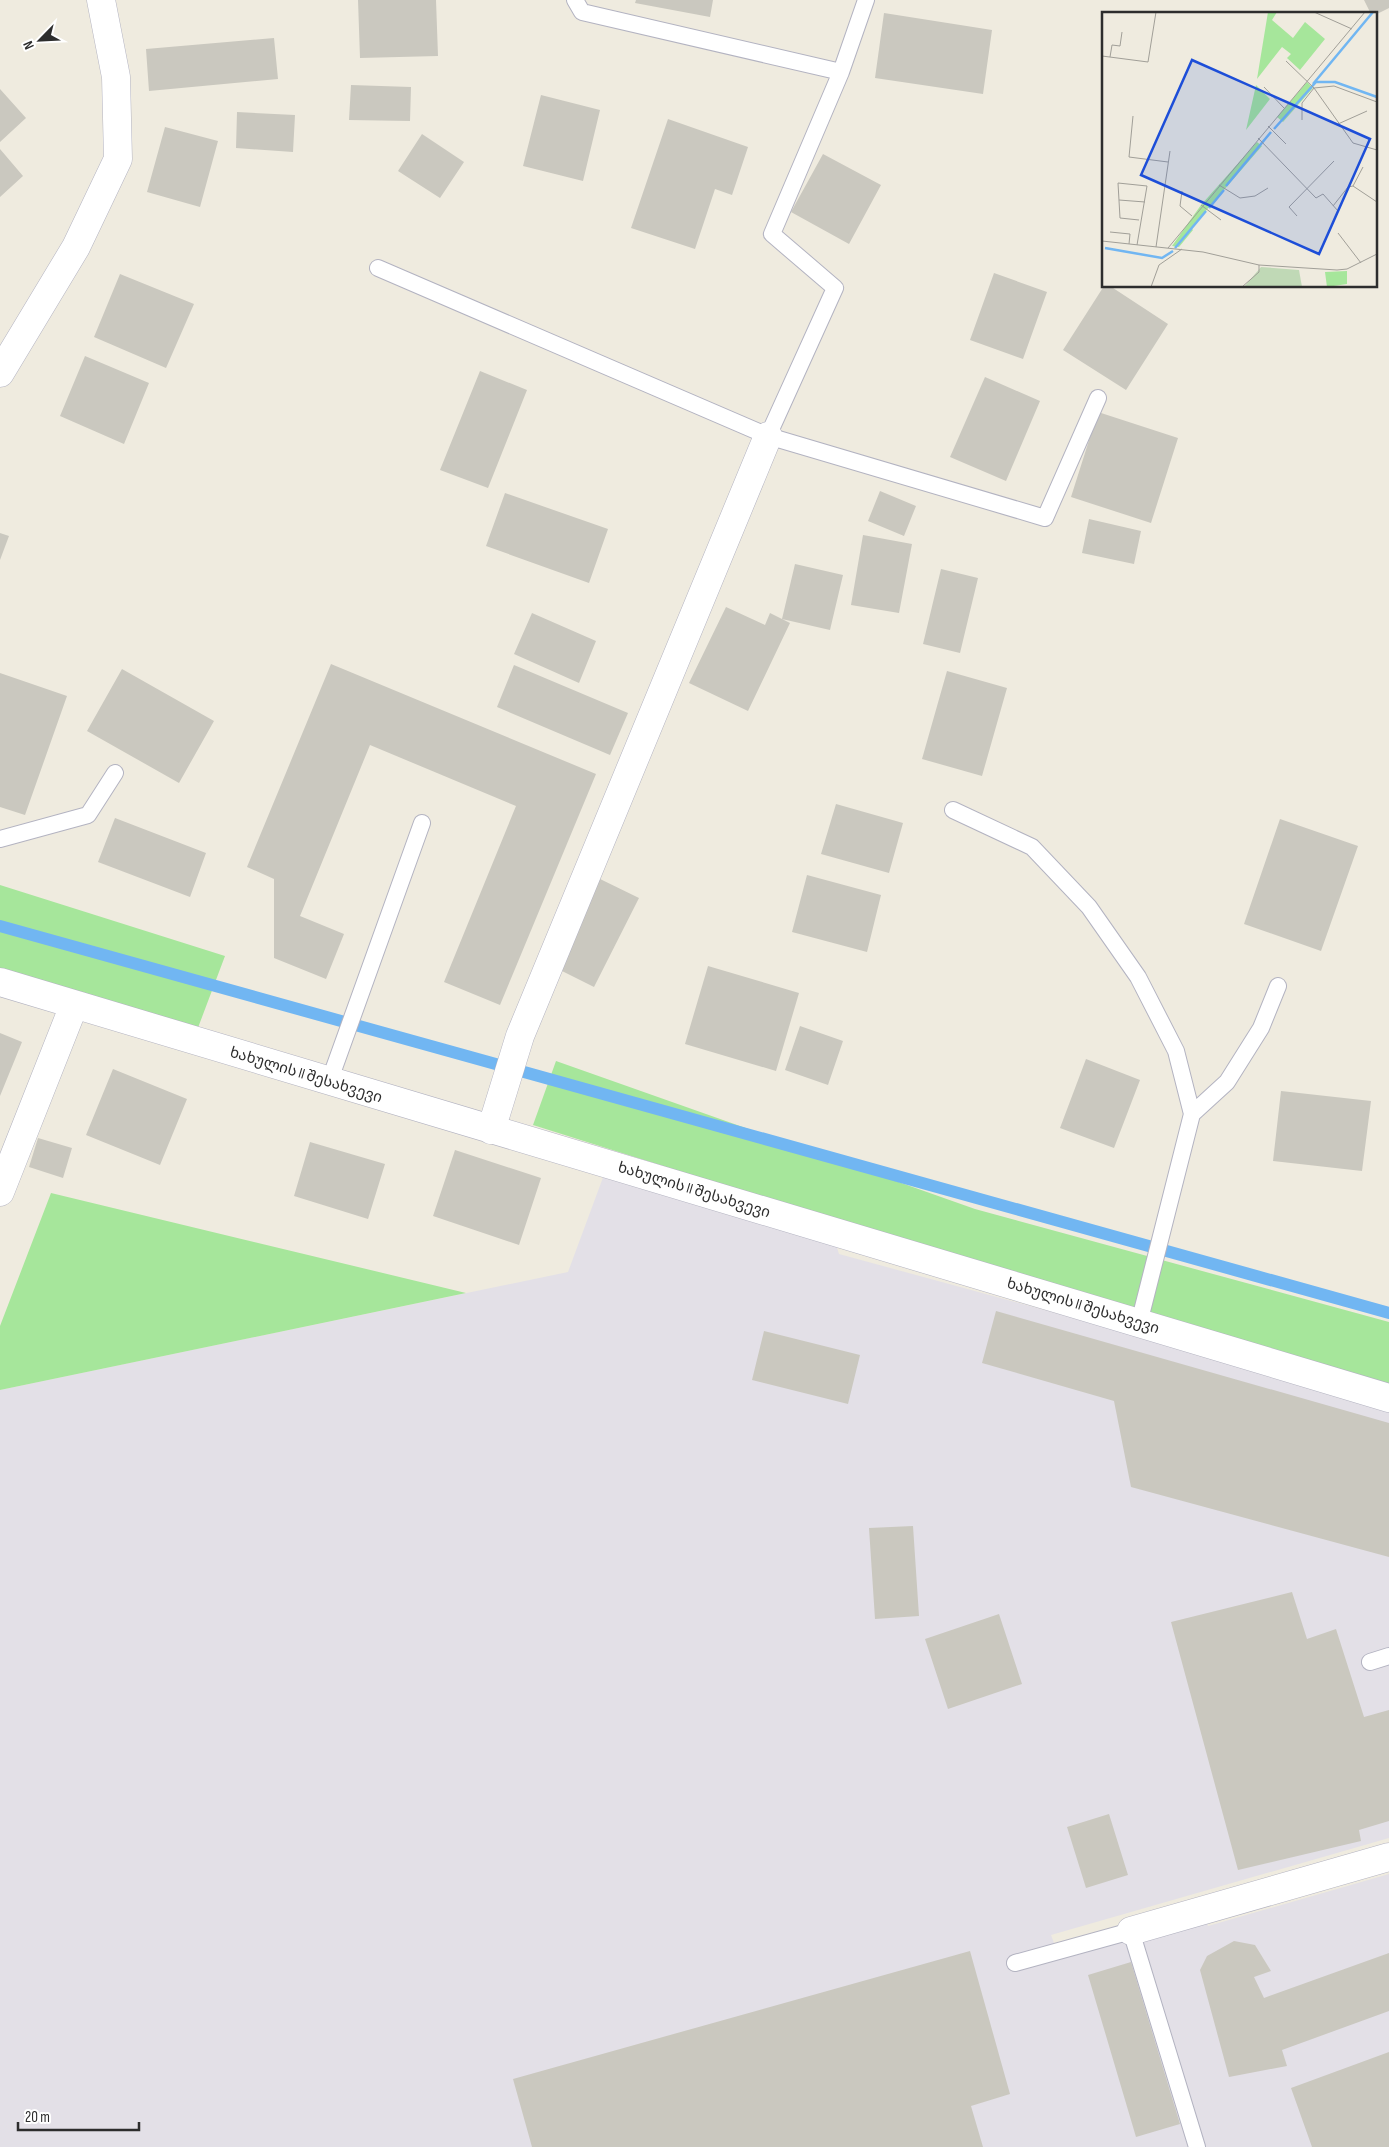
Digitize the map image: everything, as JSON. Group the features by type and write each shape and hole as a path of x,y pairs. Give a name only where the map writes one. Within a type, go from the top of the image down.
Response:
{"street":[{"path":"0,373 76,247 118,159 116,77 101,0"},
{"path":"491,1130 520,1036 768,436"},
{"name":"ხახულის II შესახვევი","path":"0,982 1389,1398"},
{"path":"0,1192 74,1005"},
{"path":"1131,1931 1389,1857"}],"lane":[{"path":"575,0 582,12 841,72"},
{"path":"768,436 835,288 772,234 841,72 866,0"},
{"path":"378,268 768,436 1044,518 1098,398"},
{"path":"0,839 88,815 114,773"},
{"path":"953,810 1032,848 1089,907 1138,977 1176,1051 1192,1114 1139,1323"},
{"path":"330,1082 422,824"},
{"path":"1192,1114 1227,1082 1261,1028 1278,986"},
{"path":"1370,1662 1389,1656"},
{"path":"1015,1963 1131,1931 1197,2147"}],"shaded area":[{"path":"608,1164 832,1231 839,1254 1389,1404 1389,1838 1051,1935 1057,1951 1203,1911 1208,1926 1389,1874 1389,2147 0,2147 0,1390 568,1272"}],"green space":[{"path":"0,885 225,956 193,1041 0,982"},
{"path":"556,1061 975,1209 1389,1322 1389,1395 533,1125"},
{"path":"51,1193 466,1293 0,1390 0,1326"}],"building":[{"path":"358,0 436,0 438,56 360,58"},
{"path":"636,0 713,0 710,17 635,3"},
{"path":"1364,0 1389,0 1389,8 1376,14 1376,12 1370,12"},
{"path":"884,13 992,30 983,94 875,78"},
{"path":"274,38 278,79 149,91 146,49"},
{"path":"351,85 411,87 410,121 349,120"},
{"path":"0,89 26,118 0,142"},
{"path":"541,95 600,110 583,181 523,166"},
{"path":"237,112 295,115 293,152 236,148"},
{"path":"668,119 748,147 732,195 715,189 695,249 631,228"},
{"path":"165,127 218,141 200,207 147,192"},
{"path":"422,134 464,162 440,198 398,171"},
{"path":"0,149 23,176 0,197"},
{"path":"823,154 881,185 849,244 791,212"},
{"path":"994,273 1047,292 1023,359 970,340"},
{"path":"120,274 194,304 166,368 94,337"},
{"path":"1103,288 1113,288 1168,324 1126,390 1063,350"},
{"path":"85,356 149,383 124,444 60,416"},
{"path":"480,371 527,390 488,488 440,470"},
{"path":"985,377 1040,401 1006,481 950,457"},
{"path":"1098,412 1178,438 1151,523 1071,497"},
{"path":"880,491 916,506 904,536 868,521"},
{"path":"505,493 608,529 589,583 486,546"},
{"path":"1089,519 1141,531 1134,564 1082,553"},
{"path":"0,533 9,536 0,560"},
{"path":"863,535 912,544 899,613 851,605"},
{"path":"795,564 843,575 830,630 782,619"},
{"path":"941,569 978,578 960,653 923,644"},
{"path":"726,607 765,625 770,613 790,623 748,711 689,683"},
{"path":"532,613 596,641 579,683 514,654"},
{"path":"331,664 596,774 500,1005 444,982 516,806 370,745 300,916 344,934 326,979 274,958 274,879 247,867"},
{"path":"514,665 628,713 610,755 497,707"},
{"path":"122,669 214,721 179,783 87,731"},
{"path":"947,671 1007,688 982,776 922,759"},
{"path":"0,673 67,696 25,815 0,807"},
{"path":"836,804 903,823 889,873 821,854"},
{"path":"115,818 206,853 190,897 98,862"},
{"path":"1280,819 1358,846 1321,951 1244,924"},
{"path":"807,875 881,895 867,952 792,932"},
{"path":"598,878 639,898 594,987 554,967"},
{"path":"708,966 799,993 776,1071 685,1044"},
{"path":"800,1026 843,1041 828,1085 785,1070"},
{"path":"0,1033 22,1042 0,1096"},
{"path":"1086,1059 1140,1080 1114,1148 1060,1128"},
{"path":"113,1069 187,1099 160,1165 86,1135"},
{"path":"1281,1091 1371,1101 1362,1171 1273,1161"},
{"path":"38,1138 72,1148 63,1178 29,1167"},
{"path":"310,1142 385,1164 368,1219 294,1196"},
{"path":"455,1150 541,1178 519,1245 433,1216"},
{"path":"996,1311 1389,1423 1389,1557 1131,1487 1114,1401 982,1363"},
{"path":"764,1331 860,1355 848,1404 752,1380"},
{"path":"913,1526 919,1616 875,1619 869,1528"},
{"path":"1292,1592 1307,1639 1336,1629 1364,1717 1389,1710 1389,1821 1359,1830 1361,1841 1238,1870 1171,1622"},
{"path":"999,1614 1022,1684 948,1709 925,1639"},
{"path":"1109,1814 1128,1875 1086,1888 1067,1827"},
{"path":"1234,1941 1255,1945 1271,1971 1254,1977 1264,1998 1389,1953 1389,2011 1282,2050 1287,2066 1229,2077 1200,1970 1207,1956"},
{"path":"970,1951 1010,2094 971,2106 983,2147 532,2147 513,2079"},
{"path":"1131,1962 1180,2124 1136,2137 1088,1975"},
{"path":"1389,2052 1389,2147 1312,2147 1291,2088"}],"waterway":[{"path":"0,926 1389,1313"}]}
